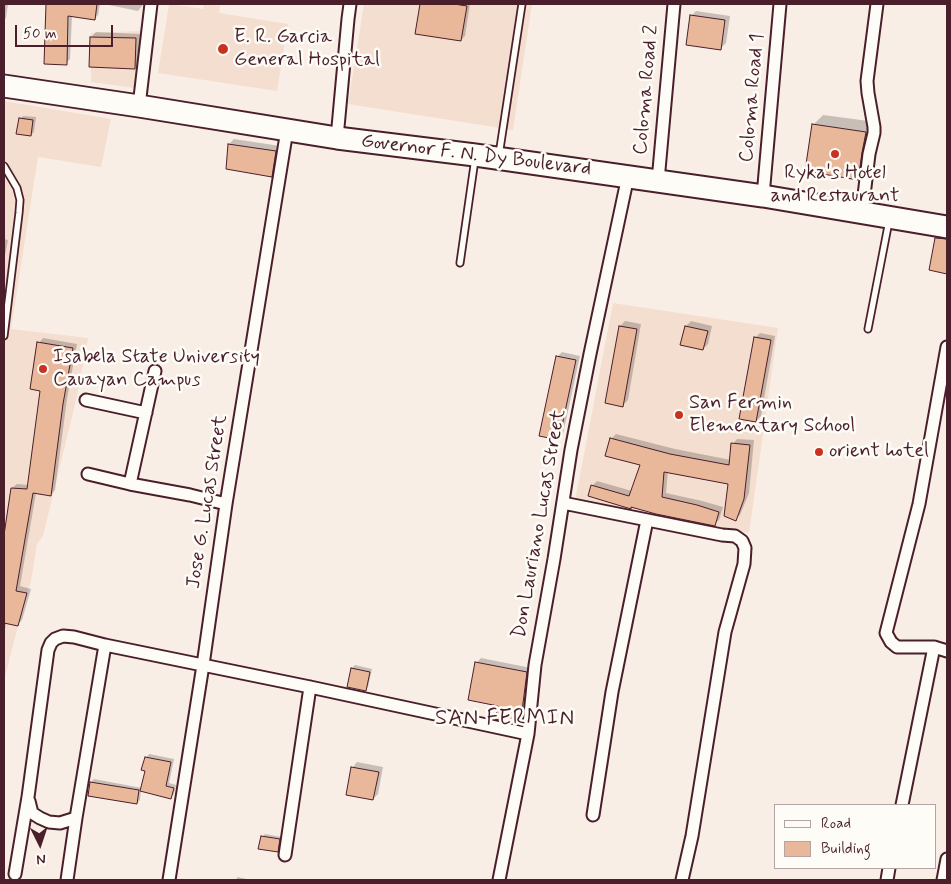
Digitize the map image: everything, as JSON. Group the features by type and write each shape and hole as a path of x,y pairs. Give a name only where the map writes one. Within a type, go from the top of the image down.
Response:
{"highway":[{"name":"Governor F. N. Dy Boulevard","path":"4,86 337,138 476,155 763,196 947,227"}],"street":[{"path":"139,106 151,4"},
{"path":"337,138 350,4"},
{"name":"Coloma Road 2","path":"658,181 674,4"},
{"name":"Coloma Road 1","path":"763,196 780,4"},
{"path":"862,212 869,154 874,134 867,81 877,4"},
{"name":"Jose G. Lucas Street","path":"169,880 226,504 288,130"},
{"name":"Don Lauriano Lucas Street","path":"499,880 528,734 535,664 571,450 628,176"},
{"path":"947,348 919,504 886,633 891,642 897,647 934,647 947,651"},
{"path":"130,484 155,371"},
{"path":"86,400 146,413"},
{"path":"88,474 226,504"},
{"path":"563,503 735,536 742,541 745,548 744,564 725,632 692,836 682,880"},
{"path":"593,816 612,692 648,520"},
{"path":"15,874 28,797 48,650 55,639 63,636 528,734"},
{"path":"67,880 105,645"},
{"path":"902,804 934,647"},
{"path":"284,855 310,687"},
{"path":"28,797 32,813 49,822 60,824 76,818"},
{"path":"943,880 947,859"}],"lane":[{"path":"498,158 522,4"},
{"path":"460,263 476,155"},
{"path":"4,166 17,188 20,200 4,336"},
{"path":"868,329 889,217"}],"shaded area":[{"name":"E. R. Garcia General Hospital","path":"169,4 203,9 204,4 220,6 219,13 288,24 277,91 158,73"},
{"path":"364,4 532,4 513,130 348,104"},
{"path":"140,31 135,88 91,82 91,33"},
{"name":"Isabela State University Cauayan Campus","path":"4,101 111,119 101,167 38,157 11,329 88,338 76,400 43,536 37,544 31,581 4,681"},
{"name":"San Fermin Elementary School","path":"613,303 778,328 749,533 575,501"}],"building":[{"path":"46,4 97,4 95,20 68,16 67,65 44,64"},
{"path":"420,4 467,6 461,41 415,34"},
{"path":"690,15 725,20 721,50 686,45"},
{"path":"90,37 136,38 135,69 89,67"},
{"path":"19,118 33,120 31,136 16,134"},
{"path":"812,124 866,132 858,180 805,171"},
{"path":"228,144 276,151 272,177 226,169"},
{"path":"935,238 947,239 947,274 929,270"},
{"path":"619,326 637,329 623,407 605,403"},
{"path":"685,326 708,331 703,350 680,345"},
{"path":"754,337 771,340 756,422 739,419"},
{"path":"37,342 73,348 63,404 51,496 33,493 16,591 27,593 18,626 4,623 4,535 11,488 27,489 40,391 30,389"},
{"path":"556,356 576,360 559,440 539,436"},
{"path":"610,438 670,454 729,465 731,443 750,445 744,499 736,521 724,516 728,484 664,472 662,497 719,512 715,526 631,507 631,509 588,496 591,485 629,496 640,465 605,456"},
{"path":"475,662 527,672 522,711 516,709 513,723 495,719 498,706 468,700"},
{"path":"351,668 370,672 366,691 347,687"},
{"path":"145,757 171,762 166,786 174,788 171,799 140,791 145,771 141,770"},
{"path":"351,767 379,772 373,800 346,795"},
{"path":"90,782 139,790 137,804 88,796"},
{"path":"261,836 280,839 278,852 258,849"}],"place":[{"name":"E. R. Garcia General Hospital","path":"223,49"},
{"name":"Ryka's Hotel and Restaurant","path":"835,154"},
{"name":"Isabela State University Cauayan Campus","path":"43,369"},
{"name":"San Fermin Elementary School","path":"679,415"},
{"name":"orient hotel","path":"819,452"}],"district":[{"name":"SAN FERMIN","path":"505,719"}]}
